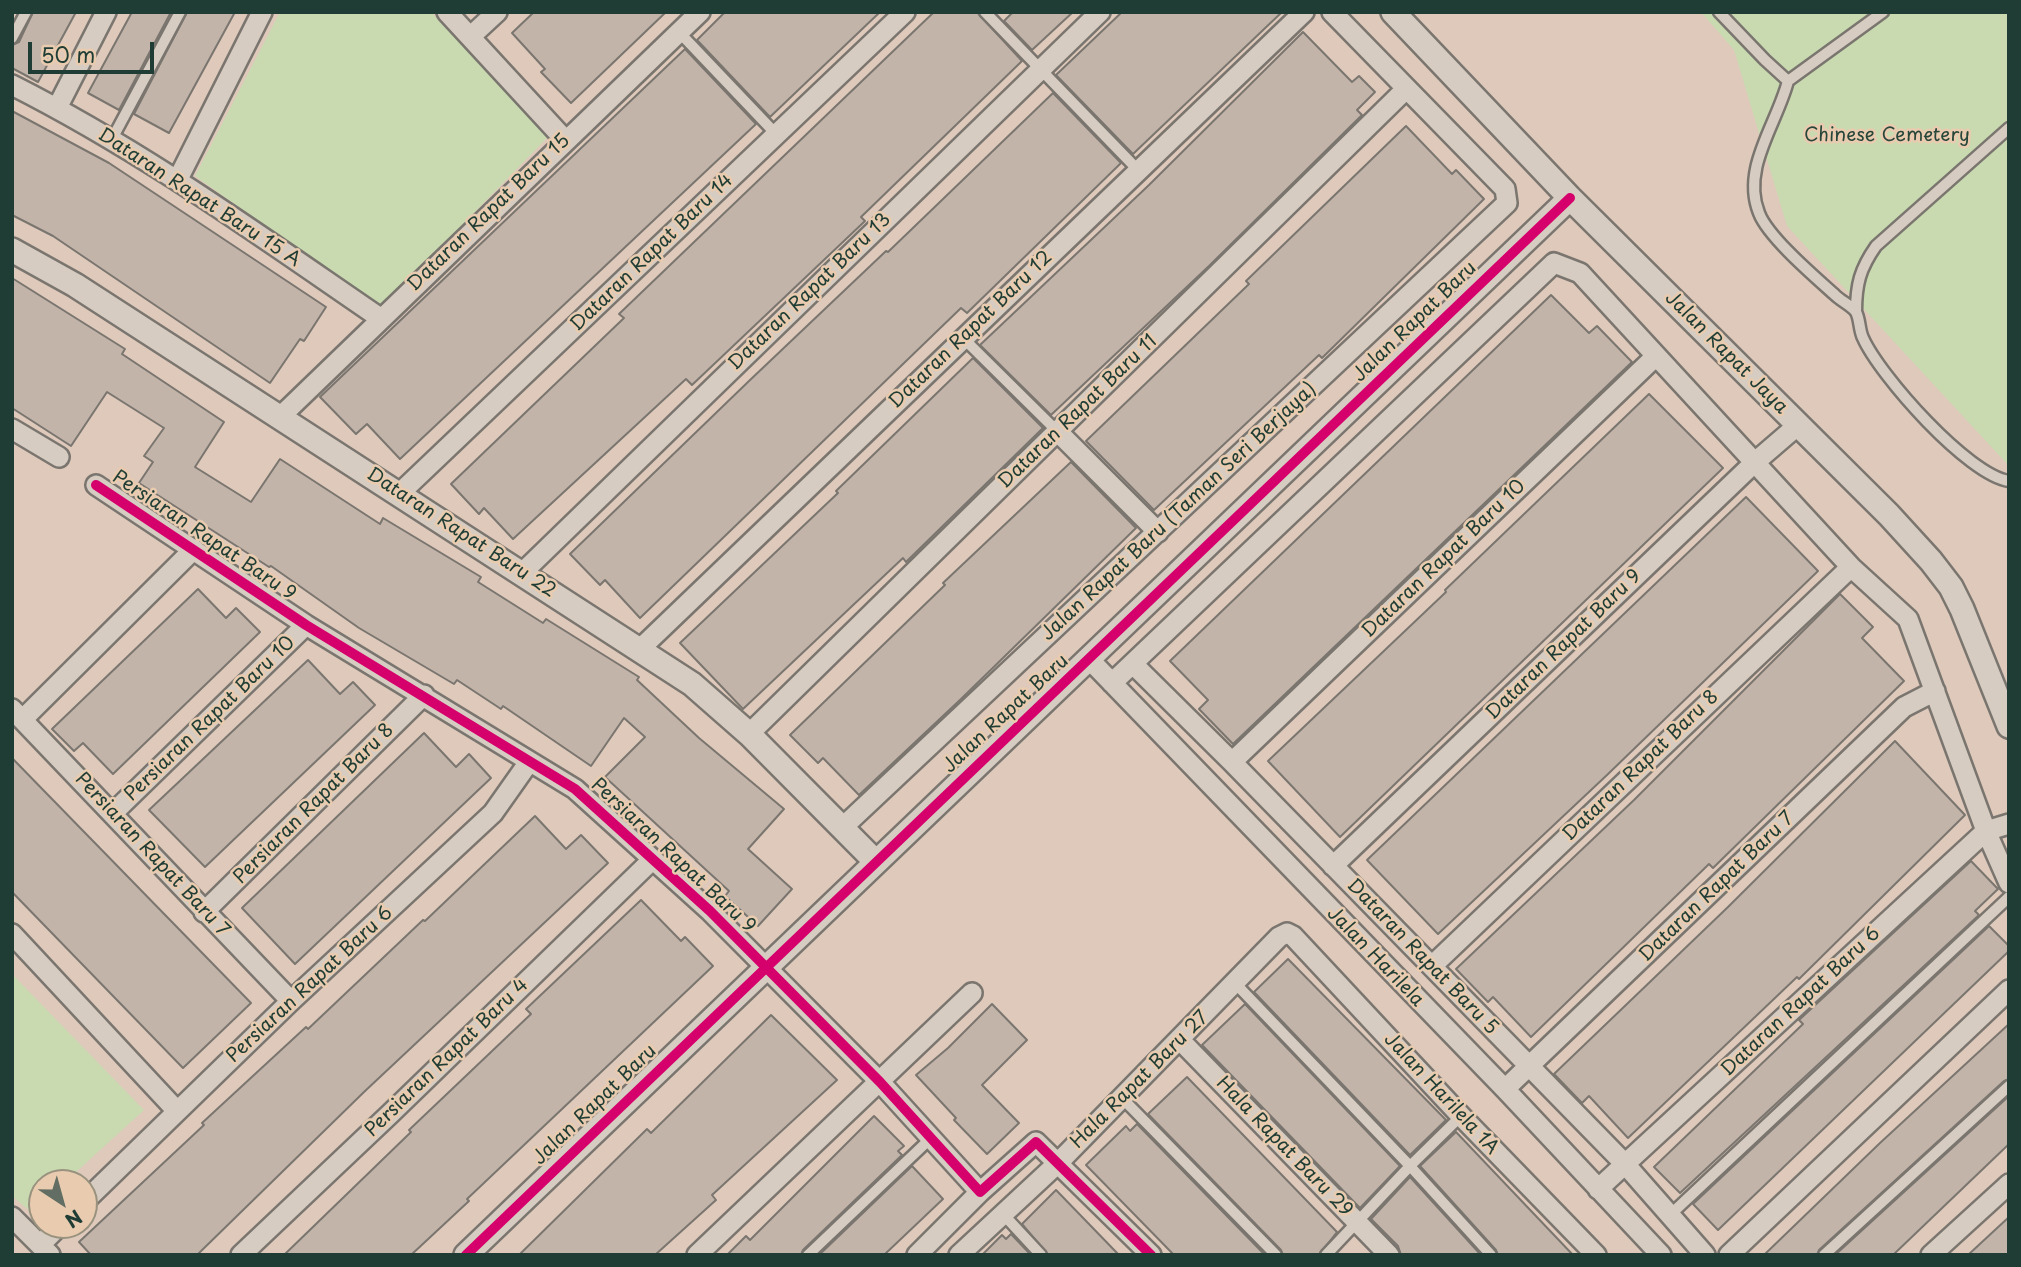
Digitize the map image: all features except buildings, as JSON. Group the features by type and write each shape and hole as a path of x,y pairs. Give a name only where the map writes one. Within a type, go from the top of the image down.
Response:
{"street":[{"path":"57,108 106,12"},
{"path":"178,179 262,12"},
{"path":"447,12 565,140"},
{"path":"470,37 497,12"},
{"name":"Dataran Rapat Baru 15","path":"280,417 700,12"},
{"name":"Dataran Rapat Baru 14","path":"400,493 905,12"},
{"name":"Dataran Rapat Baru 13","path":"522,573 1100,12"},
{"name":"Dataran Rapat Baru 12","path":"639,649 1304,12"},
{"name":"Jalan Rapat Baru (Taman Seri Berjaya)","path":"843,827 1507,203 1505,189 1332,12"},
{"name":"Jalan Rapat Jaya","path":"1393,12 1570,198 1889,515 1931,561 1951,587 1962,609 2009,726"},
{"name":"Dataran Rapat Baru 15 A","path":"12,85 112,139 178,179 380,318"},
{"name":"Dataran Rapat Baru 11","path":"749,734 1406,89"},
{"name":"Jalan Rapat Baru","path":"466,1255 765,965 1570,198"},
{"name":"Dataran Rapat Baru 22","path":"12,250 75,285 692,684 749,734 875,860"},
{"path":"1112,682 1554,262 1580,273 1851,567 1908,619 1986,831 2009,883"},
{"name":"Dataran Rapat Baru 10","path":"1232,762 1656,356"},
{"name":"Dataran Rapat Baru 9","path":"1333,866 1797,426"},
{"path":"12,429 59,457"},
{"path":"1058,432 1158,532"},
{"name":"Persiaran Rapat Baru 9","path":"96,485 306,625 575,789 710,911 765,965 880,1082 980,1192"},
{"path":"17,714 194,549"},
{"name":"Dataran Rapat Baru 8","path":"1432,966 1851,567"},
{"name":"Persiaran Rapat Baru 10","path":"113,813 306,625"},
{"name":"Jalan Harilela","path":"1089,659 1505,1089 1661,1255"},
{"name":"Dataran Rapat Baru 5","path":"1133,664 1625,1164 1705,1255"},
{"name":"Dataran Rapat Baru 7","path":"1505,1089 1905,707 1935,691"},
{"name":"Persiaran Rapat Baru 8","path":"204,912 424,695"},
{"name":"Persiaran Rapat Baru 7","path":"17,714 291,1001"},
{"name":"Persiaran Rapat Baru 6","path":"98,1188 291,1001 493,813 529,762"},
{"name":"Dataran Rapat Baru 6","path":"1598,1189 1986,831 2009,824"},
{"name":"Persiaran Rapat Baru 4","path":"241,1255 652,860"},
{"name":"Hala Rapat Baru 27","path":"959,1255 1058,1163 1279,937 1287,933"},
{"name":"Jalan Harilela 1A","path":"1287,933 1293,936 1595,1255"},
{"path":"12,934 177,1111"},
{"path":"1729,1255 2009,990"},
{"path":"697,1255 971,993"},
{"name":"Hala Rapat Baru 29","path":"1180,1040 1389,1255"},
{"path":"917,1255 980,1192 1036,1142 1151,1255"},
{"path":"1931,1255 2009,1184"},
{"path":"12,1217 45,1250"}],"lane":[{"path":"12,38 26,12"},
{"path":"112,139 180,12"},
{"path":"985,12 1138,170"},
{"path":"1720,12 1788,81"},
{"path":"1856,312 1769,230 1759,213 1754,183 1756,161 1771,130 1788,81 1883,12"},
{"path":"679,32 776,134"},
{"path":"2006,483 1987,473 1949,443 1903,396 1862,337 1856,312 1856,287 1864,262 1876,246 2009,128"},
{"path":"963,338 1058,432"},
{"path":"1670,1216 2009,897"},
{"path":"1235,983 1491,1255"},
{"path":"1824,1255 2009,1086"},
{"path":"1122,1098 1276,1255"},
{"path":"1326,1255 1461,1116"},
{"path":"808,1255 931,1138"},
{"path":"1003,1214 1041,1255"}],"green space":[{"path":"280,12 431,12 549,136 381,308 195,176"},
{"name":"Chinese Cemetery","path":"1701,12 2009,12 2009,466 1787,226 1734,50"},
{"path":"12,974 144,1110 79,1169 28,1169 28,1209 12,1196"}],"cycle path":[{"path":"466,1255 1570,198"},
{"path":"96,485 306,625 575,789 710,911 880,1082 980,1192 1036,1142 1151,1255"}]}
